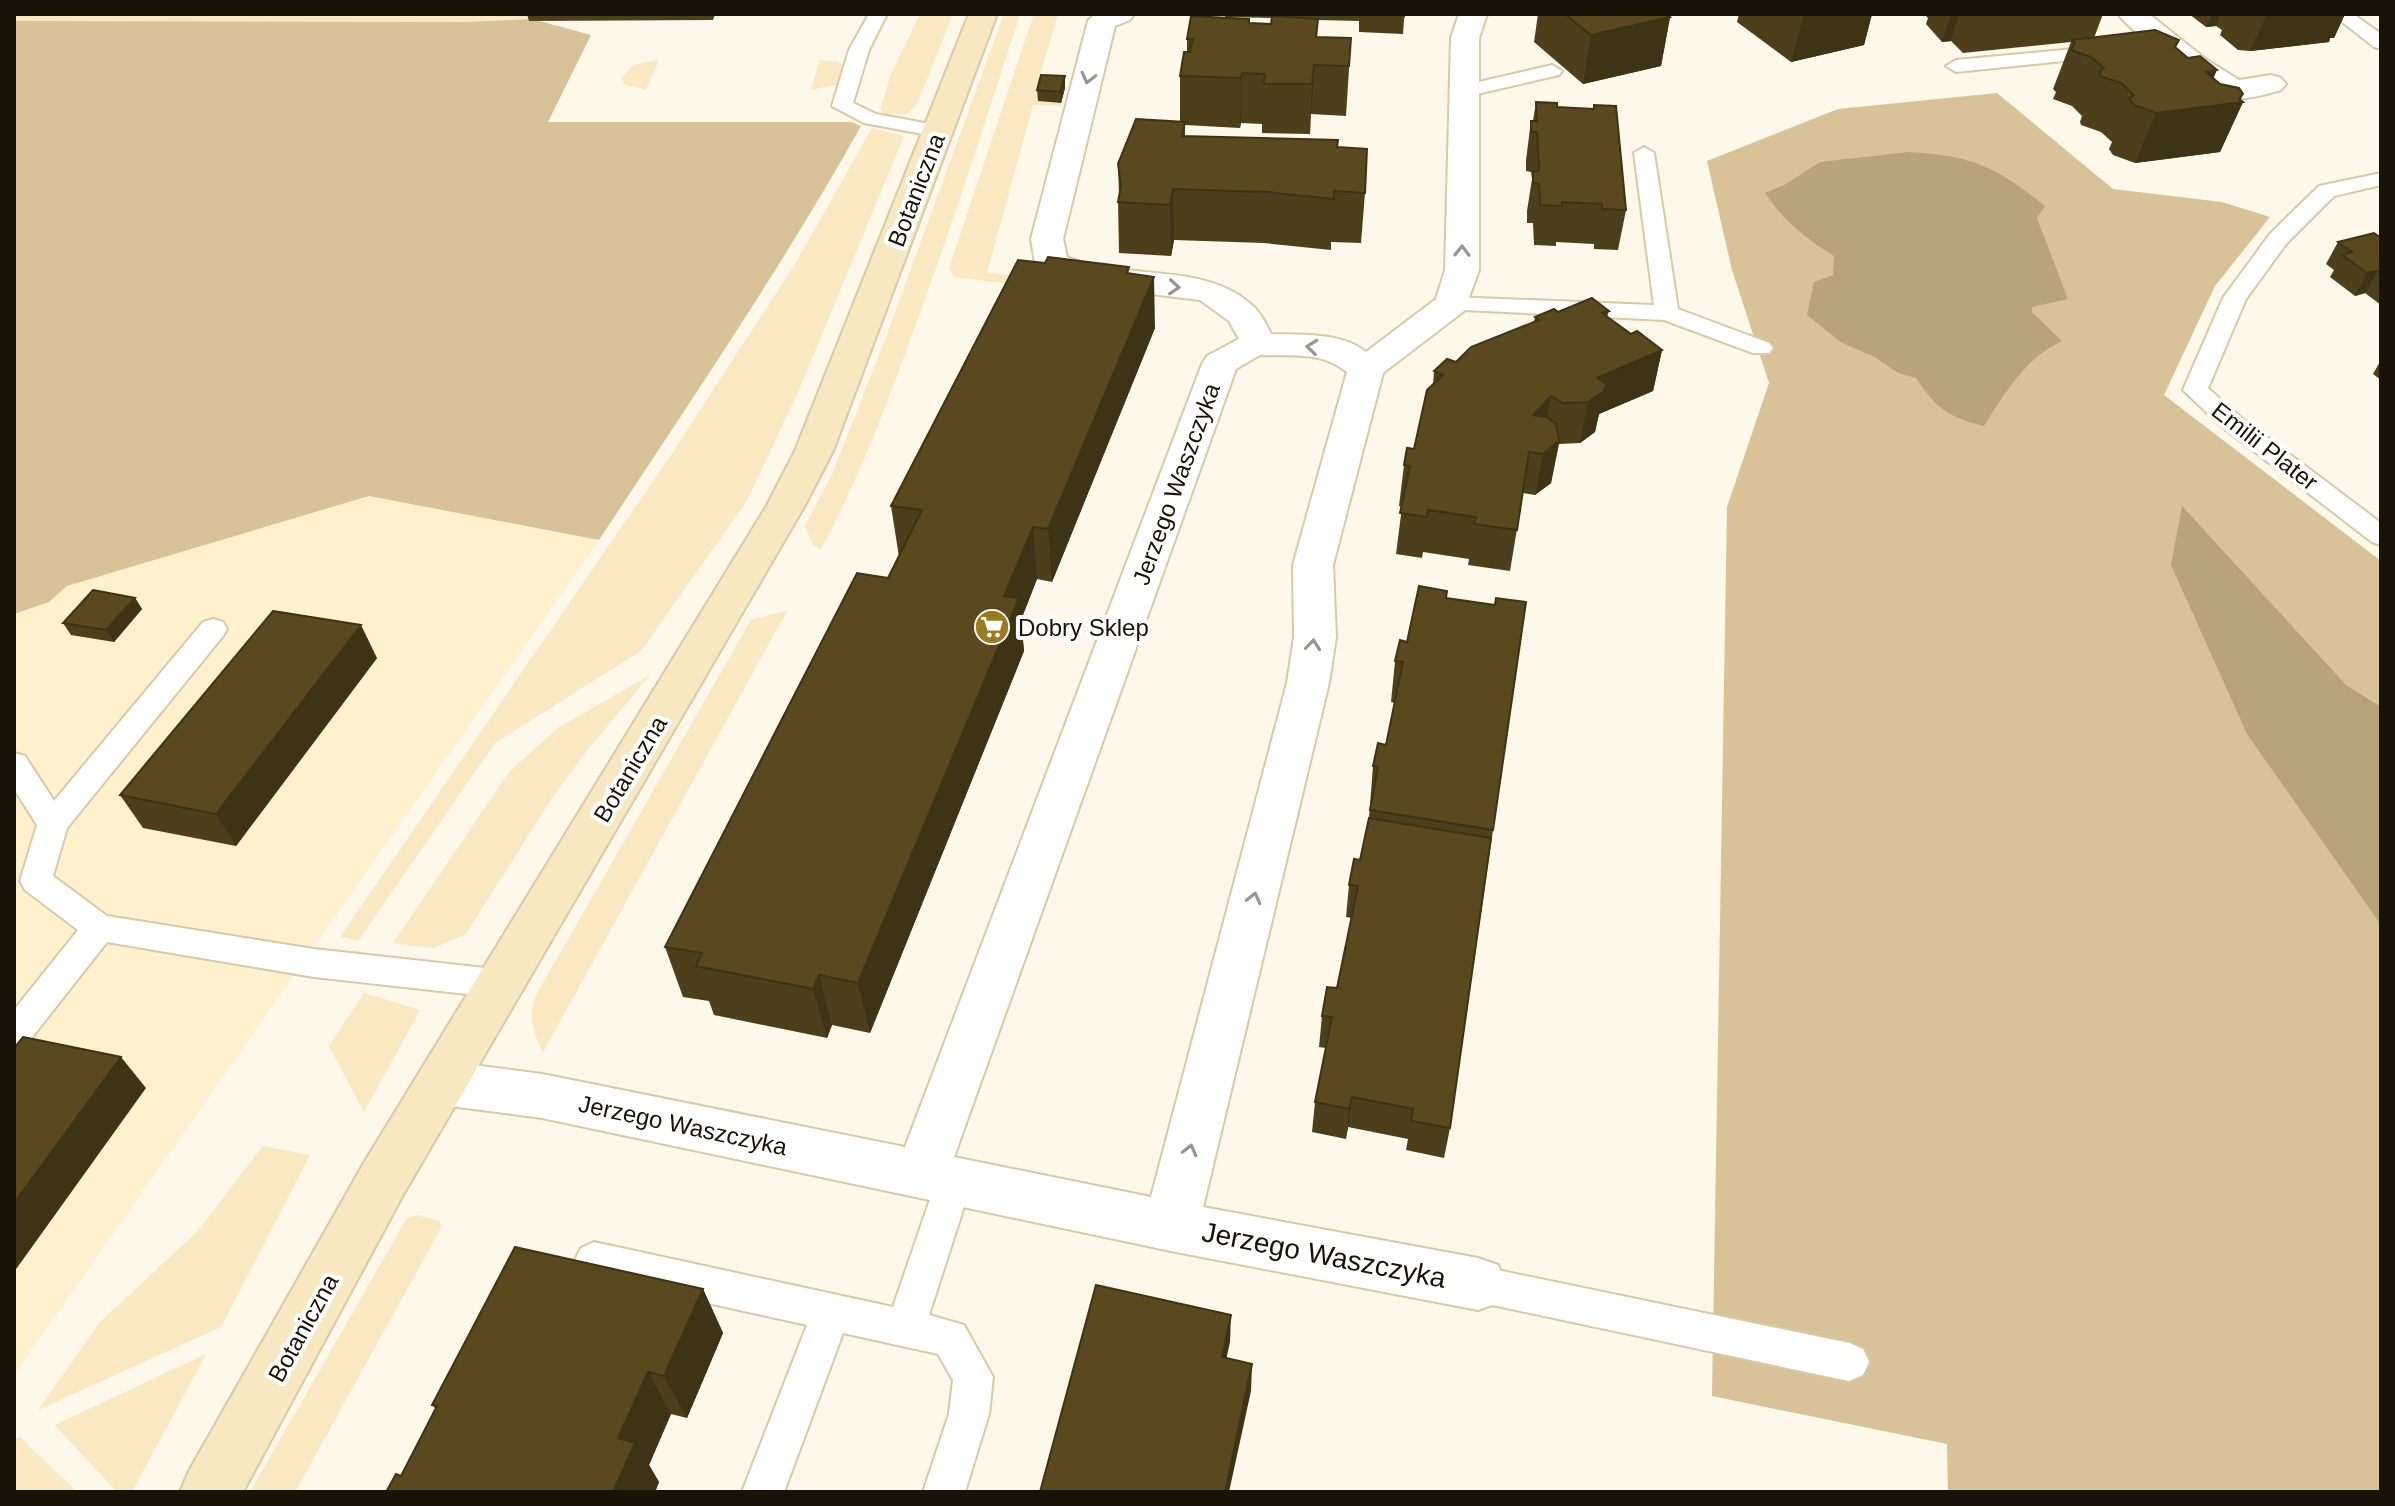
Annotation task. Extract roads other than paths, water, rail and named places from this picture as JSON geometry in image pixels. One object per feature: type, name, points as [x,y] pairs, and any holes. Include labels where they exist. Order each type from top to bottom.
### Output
[{"type":"main road","name":"Botaniczna","points":[[210,1492],[384,1178],[503,984],[814,451],[983,14]]},
{"type":"street","points":[[1120,14],[1102,21],[1047,239],[1052,263],[1083,276],[1209,291],[1243,315],[1260,344]]},
{"type":"street","points":[[1366,369],[1452,304],[1462,270],[1465,38],[1473,14]]},
{"type":"street","points":[[2132,14],[2160,47],[2234,90],[2271,84]]},
{"type":"street","name":"Jerzego Waszczyka","points":[[938,1178],[1220,364],[1244,348],[1260,344],[1317,346],[1346,353],[1366,369],[1313,565],[1315,637],[1308,683],[1171,1226]]},
{"type":"street","name":"Jerzego Waszczyka","points":[[442,1083],[542,1096],[1171,1226],[1478,1284]]},
{"type":"lane","points":[[878,14],[859,50],[842,106],[871,119],[939,131]]},
{"type":"lane","points":[[2341,14],[2381,43]]},
{"type":"lane","points":[[1956,66],[2120,51]]},
{"type":"lane","points":[[1464,91],[1552,71]]},
{"type":"lane","points":[[1644,153],[1667,313]]},
{"type":"lane","name":"Emilii Plater","points":[[2381,179],[2327,191],[2278,239],[2235,298],[2195,390],[2230,421],[2381,536]]},
{"type":"lane","points":[[1452,304],[1667,313],[1761,348]]},
{"type":"lane","points":[[213,629],[53,824],[36,881],[99,928],[314,963],[503,984]]},
{"type":"lane","points":[[14,764],[53,824]]},
{"type":"lane","points":[[14,1035],[99,928]]},
{"type":"lane","points":[[906,1327],[938,1178]]},
{"type":"lane","points":[[594,1260],[950,1338],[973,1377],[969,1414],[944,1492]]},
{"type":"lane","points":[[1478,1284],[1849,1362]]},
{"type":"lane","points":[[763,1492],[832,1310]]},
{"type":"place","name":"Dobry Sklep","points":[[992,627]]}]
